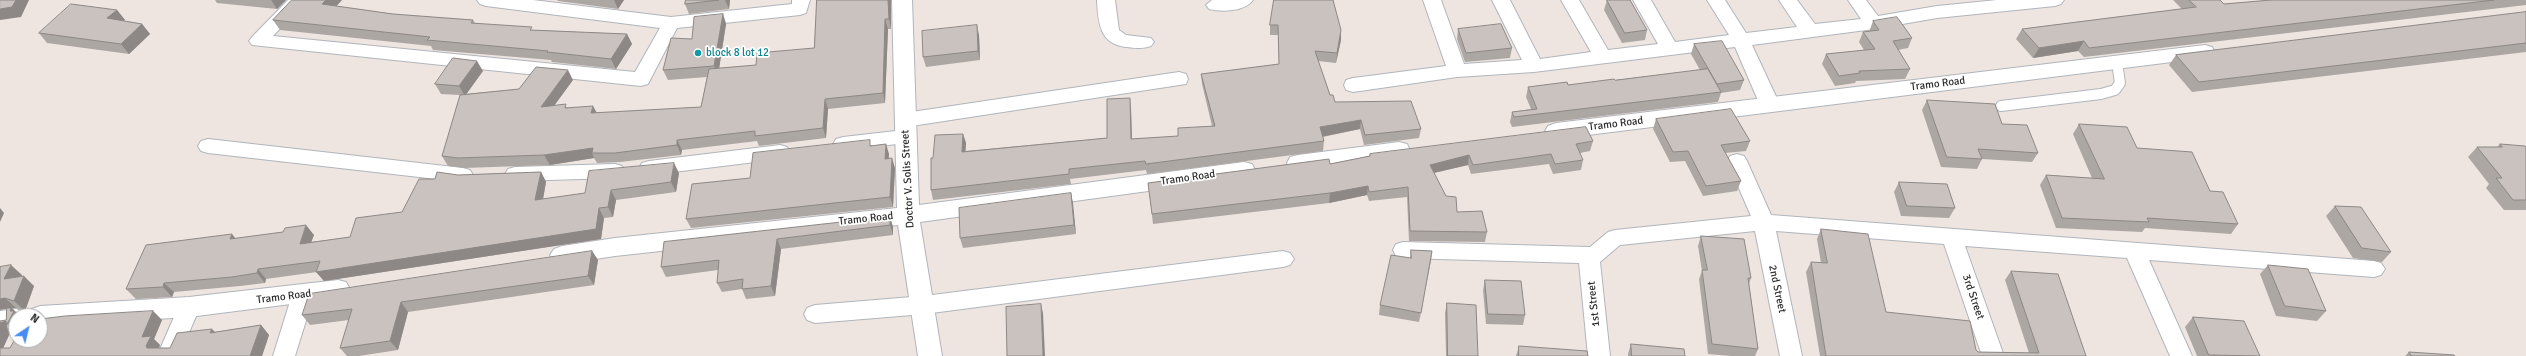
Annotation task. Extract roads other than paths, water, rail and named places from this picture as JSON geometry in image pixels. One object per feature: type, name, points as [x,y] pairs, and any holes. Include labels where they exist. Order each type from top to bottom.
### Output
[{"type":"street","points":[[298,0],[258,41],[641,79],[671,23]]},
{"type":"street","points":[[486,0],[671,23],[800,9],[801,0]]},
{"type":"street","name":"Doctor V. Solis Street","points":[[902,0],[908,215],[924,305],[930,356]]},
{"type":"street","points":[[1106,0],[1107,25],[1114,38],[1124,42],[1145,42]]},
{"type":"street","points":[[1212,8],[1233,4],[1244,0]]},
{"type":"street","points":[[1432,0],[1457,71]]},
{"type":"street","points":[[1501,0],[1534,66]]},
{"type":"street","points":[[1570,0],[1603,57]]},
{"type":"street","points":[[1642,0],[1670,49]]},
{"type":"street","points":[[1716,0],[1741,40],[1770,105]]},
{"type":"street","points":[[1788,0],[1810,31]]},
{"type":"street","points":[[1856,0],[1874,23]]},
{"type":"street","points":[[1353,85],[1457,71],[1534,66],[1874,23],[1932,6],[2054,0]]},
{"type":"street","name":"Tramo Road","points":[[1534,134],[2227,49]]},
{"type":"street","points":[[825,146],[905,128],[1179,78]]},
{"type":"street","points":[[208,146],[464,176],[620,171],[802,149]]},
{"type":"street","name":"Tramo Road","points":[[545,258],[615,247],[908,215],[1417,148]]},
{"type":"street","name":"2nd Street","points":[[1737,161],[1764,222],[1791,356]]},
{"type":"street","points":[[1403,250],[1594,255],[1615,238],[1764,222],[2374,269]]},
{"type":"street","name":"3rd Street","points":[[1952,237],[1993,356]]},
{"type":"street","points":[[2134,250],[2181,356]]},
{"type":"street","name":"1st Street","points":[[1594,255],[1589,258],[1599,356]]},
{"type":"street","points":[[815,314],[924,305],[1283,259]]},
{"type":"street","name":"Tramo Road","points":[[48,316],[189,307],[303,295],[358,286]]},
{"type":"street","points":[[284,356],[303,295]]},
{"type":"street","points":[[168,356],[189,307]]},
{"type":"lane","points":[[2001,106],[2101,94],[2115,90],[2120,83],[2117,62]]},
{"type":"place","name":"block 8 lot 12","points":[[698,53]]}]
